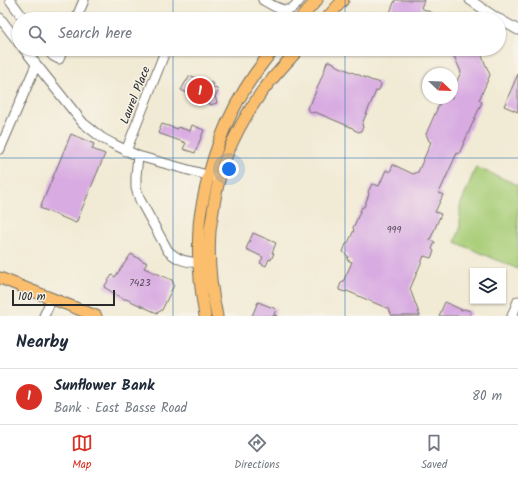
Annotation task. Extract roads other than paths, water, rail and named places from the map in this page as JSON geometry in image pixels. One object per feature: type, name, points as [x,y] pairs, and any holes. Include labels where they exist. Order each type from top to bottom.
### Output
[{"type":"main road","points":[[306,12],[317,0]]},
{"type":"main road","points":[[332,12],[343,0]]},
{"type":"main road","points":[[217,316],[211,278],[210,231],[217,146],[248,83],[268,56]]},
{"type":"main road","points":[[205,316],[198,262],[199,227],[214,176],[225,158],[233,139],[246,116],[262,92],[293,56]]},
{"type":"main road","points":[[0,278],[96,316]]},
{"type":"street","points":[[10,0],[19,12]]},
{"type":"street","points":[[79,12],[84,0]]},
{"type":"street","points":[[264,0],[278,8],[286,10],[290,10],[300,0]]},
{"type":"street","points":[[470,0],[488,12]]},
{"type":"street","points":[[0,18],[12,34]]},
{"type":"street","points":[[506,23],[518,30]]},
{"type":"street","points":[[29,56],[83,123],[102,138],[138,156],[214,176]]},
{"type":"street","name":"Laurel Place","points":[[126,150],[163,56]]},
{"type":"street","points":[[0,149],[36,65]]},
{"type":"street","points":[[138,156],[136,188],[140,200],[168,251],[184,262],[198,262]]},
{"type":"street","points":[[44,316],[52,298]]},
{"type":"street","points":[[512,316],[518,301]]},
{"type":"place","name":"Sunflower Bank","points":[[200,91]]}]
